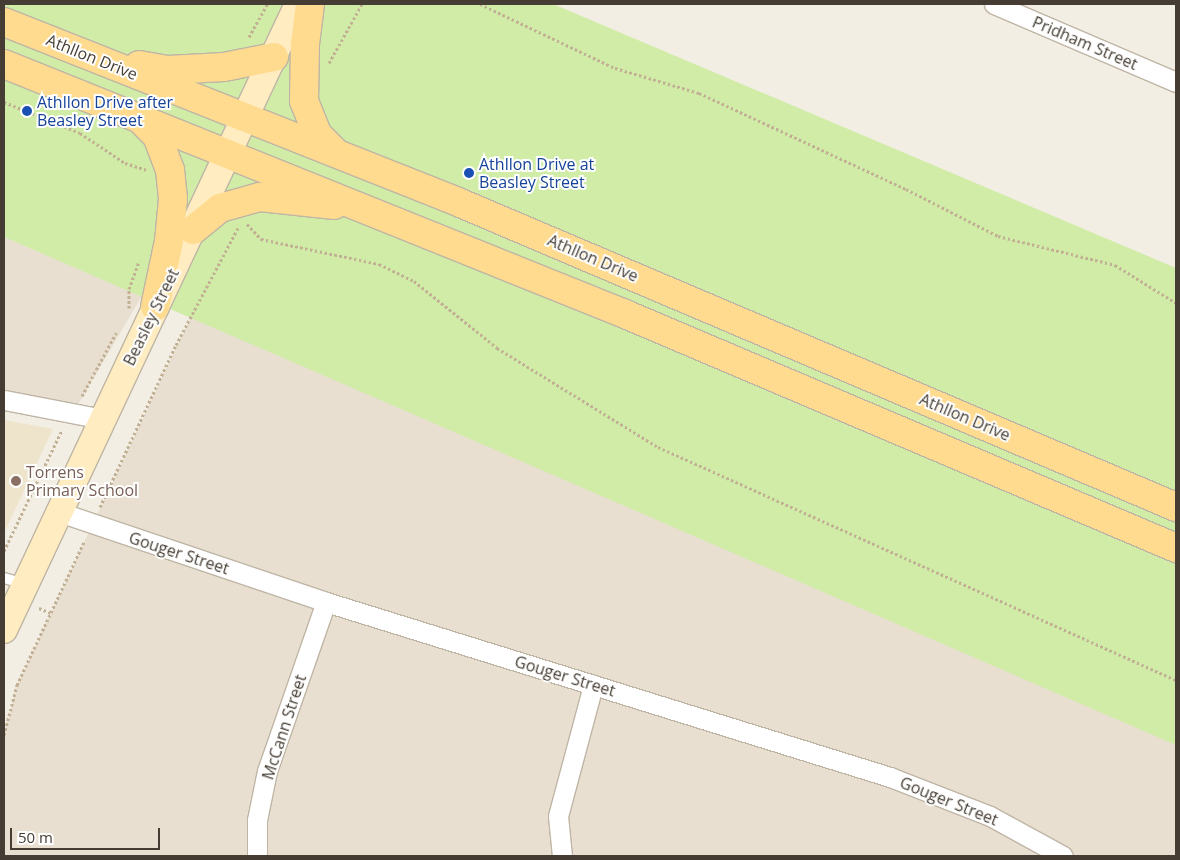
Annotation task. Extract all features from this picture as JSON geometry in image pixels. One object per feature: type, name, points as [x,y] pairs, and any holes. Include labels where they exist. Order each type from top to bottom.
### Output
[{"type":"main road","name":"Beasley Street","points":[[4,630],[15,581],[59,512],[298,4]]},
{"type":"main road","points":[[310,4],[305,44],[304,101],[317,134],[336,154]]},
{"type":"main road","name":"Athllon Drive","points":[[4,22],[336,154],[635,276],[1176,507]]},
{"type":"main road","points":[[91,56],[168,70],[224,67],[274,56]]},
{"type":"main road","points":[[4,64],[625,314],[1176,548]]},
{"type":"main road","points":[[139,119],[157,136],[170,170],[173,199],[169,241],[155,307]]},
{"type":"main road","points":[[193,230],[220,208],[260,197],[364,208]]},
{"type":"street","name":"Pridham Street","points":[[994,4],[1176,82]]},
{"type":"street","points":[[4,400],[103,419]]},
{"type":"street","name":"Gouger Street","points":[[59,512],[326,602],[890,777],[990,816],[1063,856]]},
{"type":"street","name":"McCann Street","points":[[258,856],[257,820],[268,771],[326,602]]},
{"type":"street","points":[[562,856],[558,816],[593,685]]},
{"type":"path","points":[[244,42],[253,33],[267,4]]},
{"type":"path","points":[[480,4],[615,68],[699,93],[906,189],[998,236],[1115,265],[1176,303]]},
{"type":"path","points":[[4,102],[80,133],[136,169],[156,170]]},
{"type":"path","points":[[4,735],[17,685],[176,345],[244,217],[250,229],[261,239],[379,264],[414,281],[498,348],[658,447],[1176,680]]},
{"type":"path","points":[[124,317],[129,308],[128,289],[142,253]]},
{"type":"path","points":[[4,551],[63,430],[120,326]]},
{"type":"path","points":[[56,426],[63,430]]},
{"type":"shaded area","points":[[4,237],[142,296],[73,413],[4,401]]},
{"type":"shaded area","points":[[192,314],[1176,744],[1176,856],[4,856],[4,735],[17,685]]},
{"type":"shaded area","name":"Torrens Primary School","points":[[4,420],[53,429],[4,533]]},
{"type":"green space","points":[[4,4],[553,4],[1176,268],[1176,745],[4,237]]},
{"type":"place","name":"Athllon Drive after Beasley Street","points":[[27,111]]},
{"type":"place","name":"Athllon Drive at Beasley Street","points":[[469,173]]},
{"type":"place","name":"Torrens Primary School","points":[[16,481]]}]
